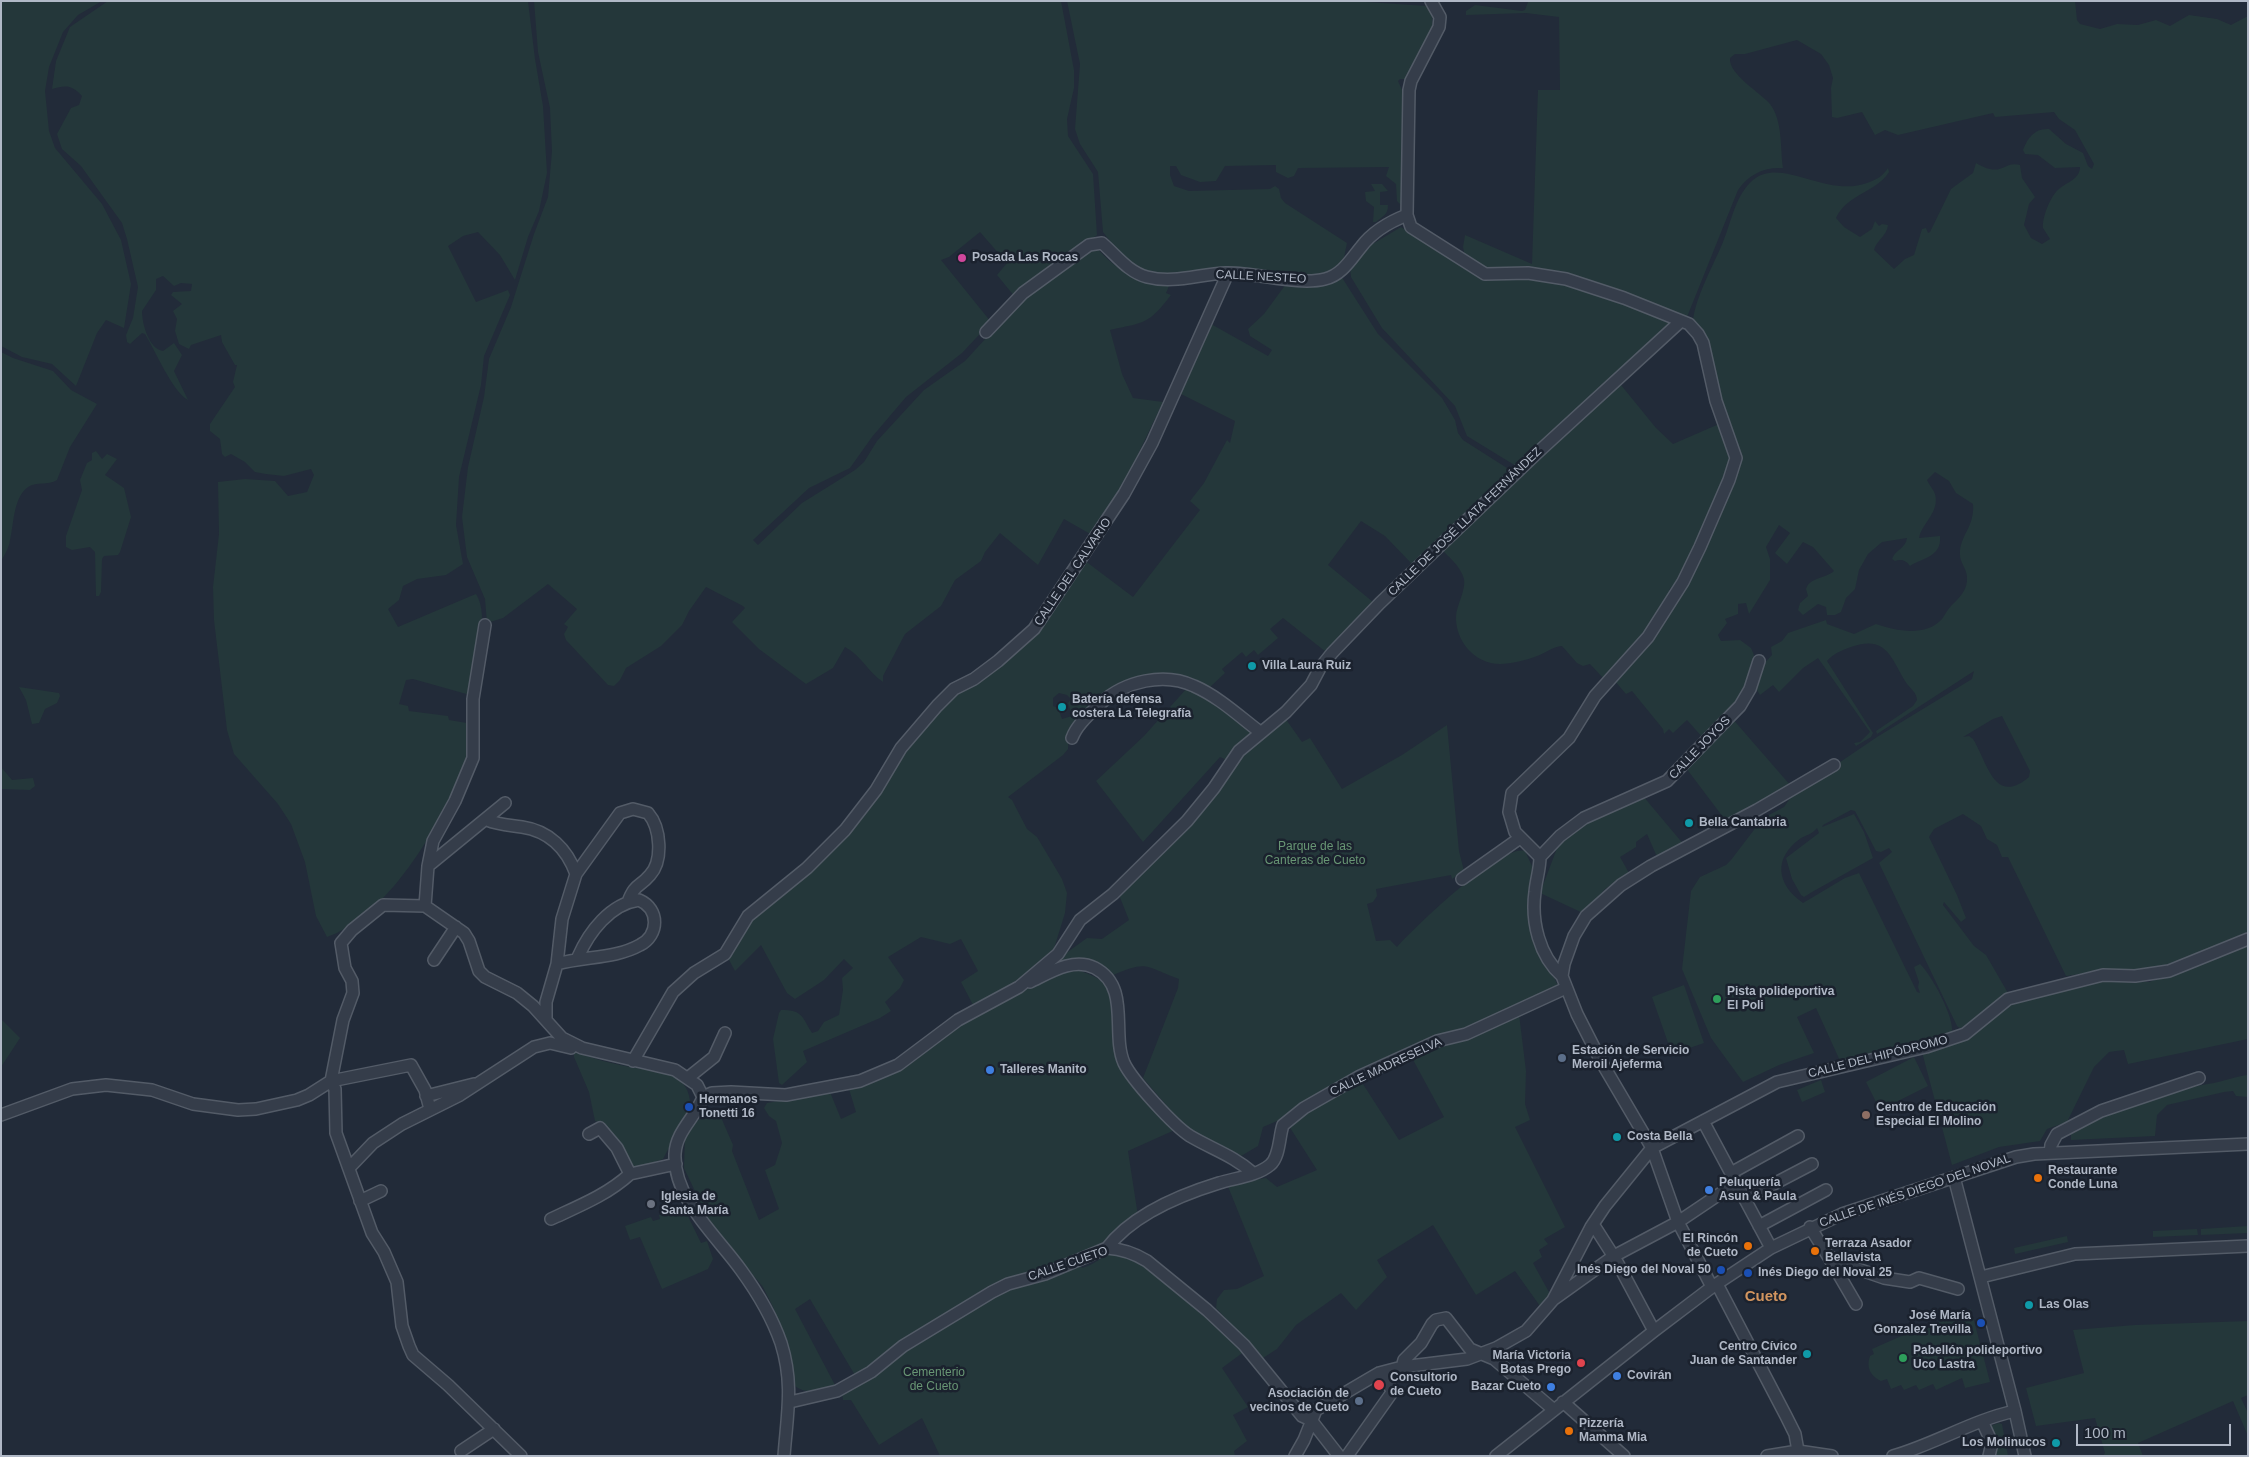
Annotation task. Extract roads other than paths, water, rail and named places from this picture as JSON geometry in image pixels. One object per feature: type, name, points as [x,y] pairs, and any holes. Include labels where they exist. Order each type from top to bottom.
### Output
[{"type":"street","points":[[1434,4],[1440,17],[1439,27],[1411,81],[1409,90],[1407,215],[1410,227],[1484,274],[1528,273],[1566,279],[1624,298],[1689,324],[1703,343],[1716,401],[1734,452],[1734,466],[1693,563],[1648,637],[1594,696],[1569,738],[1525,778],[1512,793],[1509,812],[1515,832],[1540,857],[1534,894],[1534,925],[1547,957],[1564,982],[1594,1049],[1652,1148],[1678,1222],[1795,1434],[1793,1452]]},
{"type":"street","name":"CALLE NESTEO","points":[[986,332],[1023,293],[1089,245],[1096,242],[1102,243],[1128,267],[1144,276],[1166,281],[1228,273],[1302,280],[1325,279],[1342,271],[1361,246],[1381,227],[1407,215]]},
{"type":"street","name":"CALLE DEL CALVARIO","points":[[633,1061],[673,992],[694,974],[725,954],[748,916],[807,868],[845,830],[876,790],[901,748],[938,706],[954,689],[974,679],[998,661],[1034,629],[1124,494],[1152,443],[1228,273]]},
{"type":"street","name":"CALLE DE JOSÉ LLATA FERNÁNDEZ","points":[[703,1096],[712,1093],[731,1092],[786,1095],[860,1081],[898,1065],[958,1020],[1019,987],[1058,954],[1080,920],[1114,894],[1187,821],[1214,788],[1233,758],[1296,701],[1311,685],[1320,668],[1380,603],[1536,454],[1681,321]]},
{"type":"street","points":[[473,758],[473,699],[485,625]]},
{"type":"street","name":"CALLE JOYOS","points":[[1540,857],[1560,836],[1584,818],[1668,781],[1740,706],[1750,689],[1758,661]]},
{"type":"street","points":[[1072,738],[1078,726],[1112,693],[1137,682],[1161,680],[1194,685],[1217,698],[1260,732]]},
{"type":"street","points":[[425,906],[428,866],[433,841],[455,801],[473,758],[482,747]]},
{"type":"street","points":[[1564,982],[1566,954],[1586,916],[1621,885],[1651,866],[1757,810],[1834,766]]},
{"type":"street","points":[[428,866],[487,820],[505,803]]},
{"type":"street","points":[[546,1020],[546,1002],[557,964],[562,919],[576,874],[620,813],[632,809],[648,814],[656,828],[658,859],[649,876],[635,886],[628,902]]},
{"type":"street","points":[[487,820],[500,825],[524,827],[544,834],[566,851],[576,874]]},
{"type":"street","points":[[1462,879],[1520,838]]},
{"type":"street","points":[[557,964],[578,958],[625,951],[641,945],[652,937],[655,918],[652,910],[639,900],[628,902],[592,929],[578,958]]},
{"type":"street","points":[[521,1456],[413,1355],[404,1335],[397,1282],[384,1252],[372,1233],[350,1167],[336,1133],[335,1090],[331,1081],[343,1020],[353,993],[352,980],[345,968],[341,942],[352,930],[384,905],[425,906],[456,927],[469,941],[479,971],[485,977],[517,994],[533,1006],[556,1033],[580,1048]]},
{"type":"street","points":[[434,960],[456,927]]},
{"type":"street","name":"CALLE DEL HIPÓDROMO","points":[[1652,1148],[1777,1082],[1918,1049],[1964,1034],[2008,999],[2103,975],[2135,976],[2169,971],[2248,939]]},
{"type":"street","points":[[1019,987],[1068,965],[1086,965],[1095,968],[1109,982],[1115,994],[1119,1017],[1121,1054],[1125,1065],[1138,1082],[1181,1130],[1240,1161],[1252,1173]]},
{"type":"street","name":"CALLE MADRESELVA","points":[[1107,1248],[1119,1234],[1167,1204],[1203,1188],[1271,1165],[1275,1159],[1283,1125],[1329,1093],[1423,1047],[1437,1041],[1466,1034],[1564,982]]},
{"type":"street","points":[[688,1077],[714,1057],[725,1033]]},
{"type":"street","points":[[350,1167],[373,1144],[430,1109],[482,1082],[534,1047],[550,1043],[568,1048],[580,1048],[633,1061],[660,1065],[688,1077],[697,1085],[703,1096],[699,1109],[682,1132],[675,1153],[678,1178],[697,1215],[742,1270],[772,1321],[786,1364],[790,1402],[784,1456]]},
{"type":"street","points":[[1,1116],[72,1089],[106,1085],[152,1090],[193,1104],[238,1110],[256,1109],[297,1100],[331,1081],[411,1065],[430,1109]]},
{"type":"street","points":[[2050,1153],[2051,1145],[2058,1134],[2101,1111],[2199,1078]]},
{"type":"street","points":[[426,1096],[482,1082]]},
{"type":"street","points":[[1703,1121],[1771,1248]]},
{"type":"street","points":[[589,1134],[600,1128],[617,1148],[630,1174]]},
{"type":"street","points":[[1295,1456],[1304,1440],[1316,1410],[1379,1373],[1402,1367],[1458,1361],[1484,1353],[1526,1331],[1553,1300],[1614,1256],[1678,1222],[1733,1178],[1798,1136]]},
{"type":"street","name":"CALLE DE INÉS DIEGO DEL NOVAL","points":[[1496,1456],[1714,1286],[1771,1248],[1810,1228],[1954,1176],[2016,1157],[2050,1153],[2248,1144]]},
{"type":"street","points":[[1553,1300],[1593,1224],[1652,1148]]},
{"type":"street","points":[[551,1219],[597,1198],[617,1186],[630,1174],[676,1164]]},
{"type":"street","points":[[1745,1199],[1812,1164]]},
{"type":"street","points":[[1954,1176],[1981,1276],[2025,1456]]},
{"type":"street","points":[[1759,1226],[1826,1190]]},
{"type":"street","points":[[360,1201],[381,1191]]},
{"type":"street","points":[[1593,1224],[1614,1256],[1654,1331]]},
{"type":"street","name":"CALLE DE INÉS DIEGO DEL NOVAL","points":[[1810,1228],[1856,1304]]},
{"type":"street","points":[[1981,1276],[2074,1254],[2248,1246]]},
{"type":"street","name":"CALLE CUETO","points":[[790,1402],[837,1392],[871,1372],[903,1346],[992,1292],[1008,1284],[1045,1274],[1107,1248],[1126,1251],[1147,1261],[1206,1310],[1258,1360],[1302,1416],[1311,1420],[1340,1456]]},
{"type":"street","points":[[1828,1256],[1884,1278],[1910,1282],[1919,1278],[1958,1289]]},
{"type":"street","points":[[1402,1367],[1404,1360],[1421,1343],[1432,1324],[1441,1318],[1449,1321],[1470,1349],[1484,1353],[1494,1359],[1554,1410]]},
{"type":"street","points":[[1347,1456],[1393,1391],[1379,1373]]},
{"type":"street","points":[[1563,1402],[1624,1456]]},
{"type":"street","points":[[1894,1456],[1911,1451],[1982,1421],[2015,1411]]},
{"type":"street","points":[[1982,1421],[1992,1443],[1989,1456]]},
{"type":"street","points":[[461,1452],[494,1429]]},
{"type":"street","points":[[1766,1456],[1793,1452],[1832,1456]]},
{"type":"place","name":"Posada Las Rocas","points":[[962,258]]},
{"type":"place","name":"Villa Laura Ruiz","points":[[1252,666]]},
{"type":"place","name":"Batería defensa costera La Telegrafía","points":[[1062,707]]},
{"type":"place","name":"Bella Cantabria","points":[[1689,823]]},
{"type":"place","name":"Pista polideportiva El Poli","points":[[1717,999]]},
{"type":"place","name":"Estación de Servicio Meroil Ajeferma","points":[[1562,1058]]},
{"type":"place","name":"Talleres Manito","points":[[990,1070]]},
{"type":"place","name":"Hermanos Tonetti 16","points":[[689,1107]]},
{"type":"place","name":"Centro de Educación Especial El Molino","points":[[1866,1115]]},
{"type":"place","name":"Costa Bella","points":[[1617,1137]]},
{"type":"place","name":"Restaurante Conde Luna","points":[[2038,1178]]},
{"type":"place","name":"Peluquería Asun & Paula","points":[[1709,1190]]},
{"type":"place","name":"Iglesia de Santa María","points":[[651,1204]]},
{"type":"place","name":"El Rincón de Cueto","points":[[1748,1246]]},
{"type":"place","name":"Terraza Asador Bellavista","points":[[1815,1251]]},
{"type":"place","name":"Inés Diego del Noval 50","points":[[1721,1270]]},
{"type":"place","name":"Inés Diego del Noval 25","points":[[1748,1273]]},
{"type":"place","name":"Las Olas","points":[[2029,1305]]},
{"type":"place","name":"José María Gonzalez Trevilla","points":[[1981,1323]]},
{"type":"place","name":"Centro Cívico Juan de Santander","points":[[1807,1354]]},
{"type":"place","name":"Pabellón polideportivo Uco Lastra","points":[[1903,1358]]},
{"type":"place","name":"María Victoria Botas Prego","points":[[1581,1363]]},
{"type":"place","name":"Covirán","points":[[1617,1376]]},
{"type":"place","name":"Consultorio de Cueto","points":[[1379,1385]]},
{"type":"place","name":"Bazar Cueto","points":[[1551,1387]]},
{"type":"place","name":"Asociación de vecinos de Cueto","points":[[1359,1401]]},
{"type":"place","name":"Pizzería Mamma Mia","points":[[1569,1431]]},
{"type":"place","name":"Los Molinucos","points":[[2056,1443]]},
{"type":"district","name":"Cueto","points":[[1766,1297]]},
{"type":"park label","name":"Parque de las Canteras de Cueto","points":[[1315,854]]},
{"type":"park label","name":"Cementerio de Cueto","points":[[934,1380]]}]
